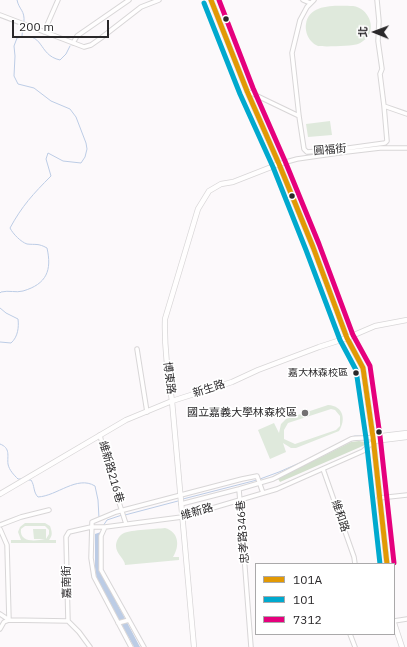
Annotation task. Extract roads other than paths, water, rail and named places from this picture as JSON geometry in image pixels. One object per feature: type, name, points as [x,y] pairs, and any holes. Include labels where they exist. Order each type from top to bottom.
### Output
[{"type":"street","points":[[44,32],[58,0]]},
{"type":"street","points":[[73,43],[77,36],[129,0]]},
{"type":"street","points":[[0,15],[84,47],[91,45],[141,7],[159,0]]},
{"type":"street","points":[[211,0],[246,91],[279,164],[313,247],[347,338],[363,368],[374,439],[387,563]]},
{"type":"street","points":[[303,0],[310,3]]},
{"type":"street","points":[[299,116],[292,53],[300,20],[310,3],[314,0]]},
{"type":"street","points":[[377,0],[379,21],[378,41],[382,69],[380,74],[384,106],[407,114]]},
{"type":"street","points":[[246,91],[299,116]]},
{"type":"street","name":"圓福街","points":[[299,116],[304,149],[307,152],[385,144],[387,141],[384,106]]},
{"type":"street","name":"圓福街","points":[[279,164],[297,159],[346,152],[380,148],[407,148]]},
{"type":"street","name":"博東路","points":[[194,647],[172,401],[165,342],[165,319],[198,209],[209,191],[221,184],[233,182],[279,164]]},
{"type":"street","name":"新生路","points":[[0,494],[120,423],[172,401],[232,382],[258,370],[347,338],[375,326],[407,320]]},
{"type":"street","points":[[137,349],[147,412]]},
{"type":"street","points":[[374,439],[407,433]]},
{"type":"street","name":"維新路216巷","points":[[100,435],[107,465],[126,524]]},
{"type":"street","points":[[181,504],[273,479],[358,437],[374,439],[407,438]]},
{"type":"street","name":"維新路","points":[[91,528],[182,517],[277,489],[364,451],[374,439]]},
{"type":"street","name":"維和路","points":[[323,469],[355,563]]},
{"type":"street","points":[[131,647],[94,577],[91,558],[92,522],[122,510],[257,476],[263,493]]},
{"type":"street","points":[[212,487],[213,496]]},
{"type":"street","name":"忠孝路346巷","points":[[239,489],[252,647]]},
{"type":"street","points":[[379,498],[407,495]]},
{"type":"street","points":[[0,525],[22,517],[49,510]]},
{"type":"street","points":[[104,527],[101,536],[101,570],[144,647]]},
{"type":"street","name":"嘉南街","points":[[68,621],[66,537],[68,532],[91,528]]},
{"type":"street","points":[[0,529],[7,545],[9,620]]},
{"type":"street","points":[[0,614],[9,620]]},
{"type":"street","points":[[395,622],[407,619]]},
{"type":"street","points":[[0,629],[4,622],[9,620],[68,621],[79,632],[90,647]]},
{"type":"street","points":[[118,623],[129,620]]},
{"type":"street","points":[[395,625],[402,647]]},
{"type":"street","points":[[350,635],[355,647]]},
{"type":"water","points":[[101,532],[100,571],[140,647],[134,647],[97,580],[95,568],[95,534]]},
{"type":"waterway","points":[[17,0],[24,15],[24,22]]},
{"type":"waterway","points":[[22,36],[23,25]]},
{"type":"waterway","points":[[0,293],[4,291],[20,292],[31,288],[38,284],[46,275],[49,263],[47,248],[25,243],[17,238],[10,228],[28,200],[51,176],[46,159],[48,153],[63,161],[81,163],[85,157],[87,149],[76,117],[70,109],[51,101],[34,88],[18,84],[14,76],[14,46],[17,38],[26,36],[32,37],[37,40],[48,53],[60,60],[66,54],[70,46]]},
{"type":"waterway","points":[[0,308],[18,319],[18,332],[13,341],[11,343],[0,342]]},
{"type":"waterway","points":[[351,437],[366,436]]},
{"type":"waterway","points":[[0,444],[7,450],[8,464],[13,474],[18,479],[22,479]]},
{"type":"waterway","points":[[332,447],[338,444]]},
{"type":"waterway","points":[[260,479],[311,458]]},
{"type":"waterway","points":[[29,480],[31,480],[35,493],[38,497],[45,496],[74,484],[88,483],[95,486],[98,500],[99,518]]},
{"type":"waterway","points":[[183,499],[257,480]]},
{"type":"waterway","points":[[125,515],[178,501]]},
{"type":"waterway","points":[[103,526],[107,520],[122,515]]},
{"type":"place","name":"嘉大林森校區","points":[[356,373]]},
{"type":"place","name":"國立嘉義大學林森校區","points":[[305,413]]}]
